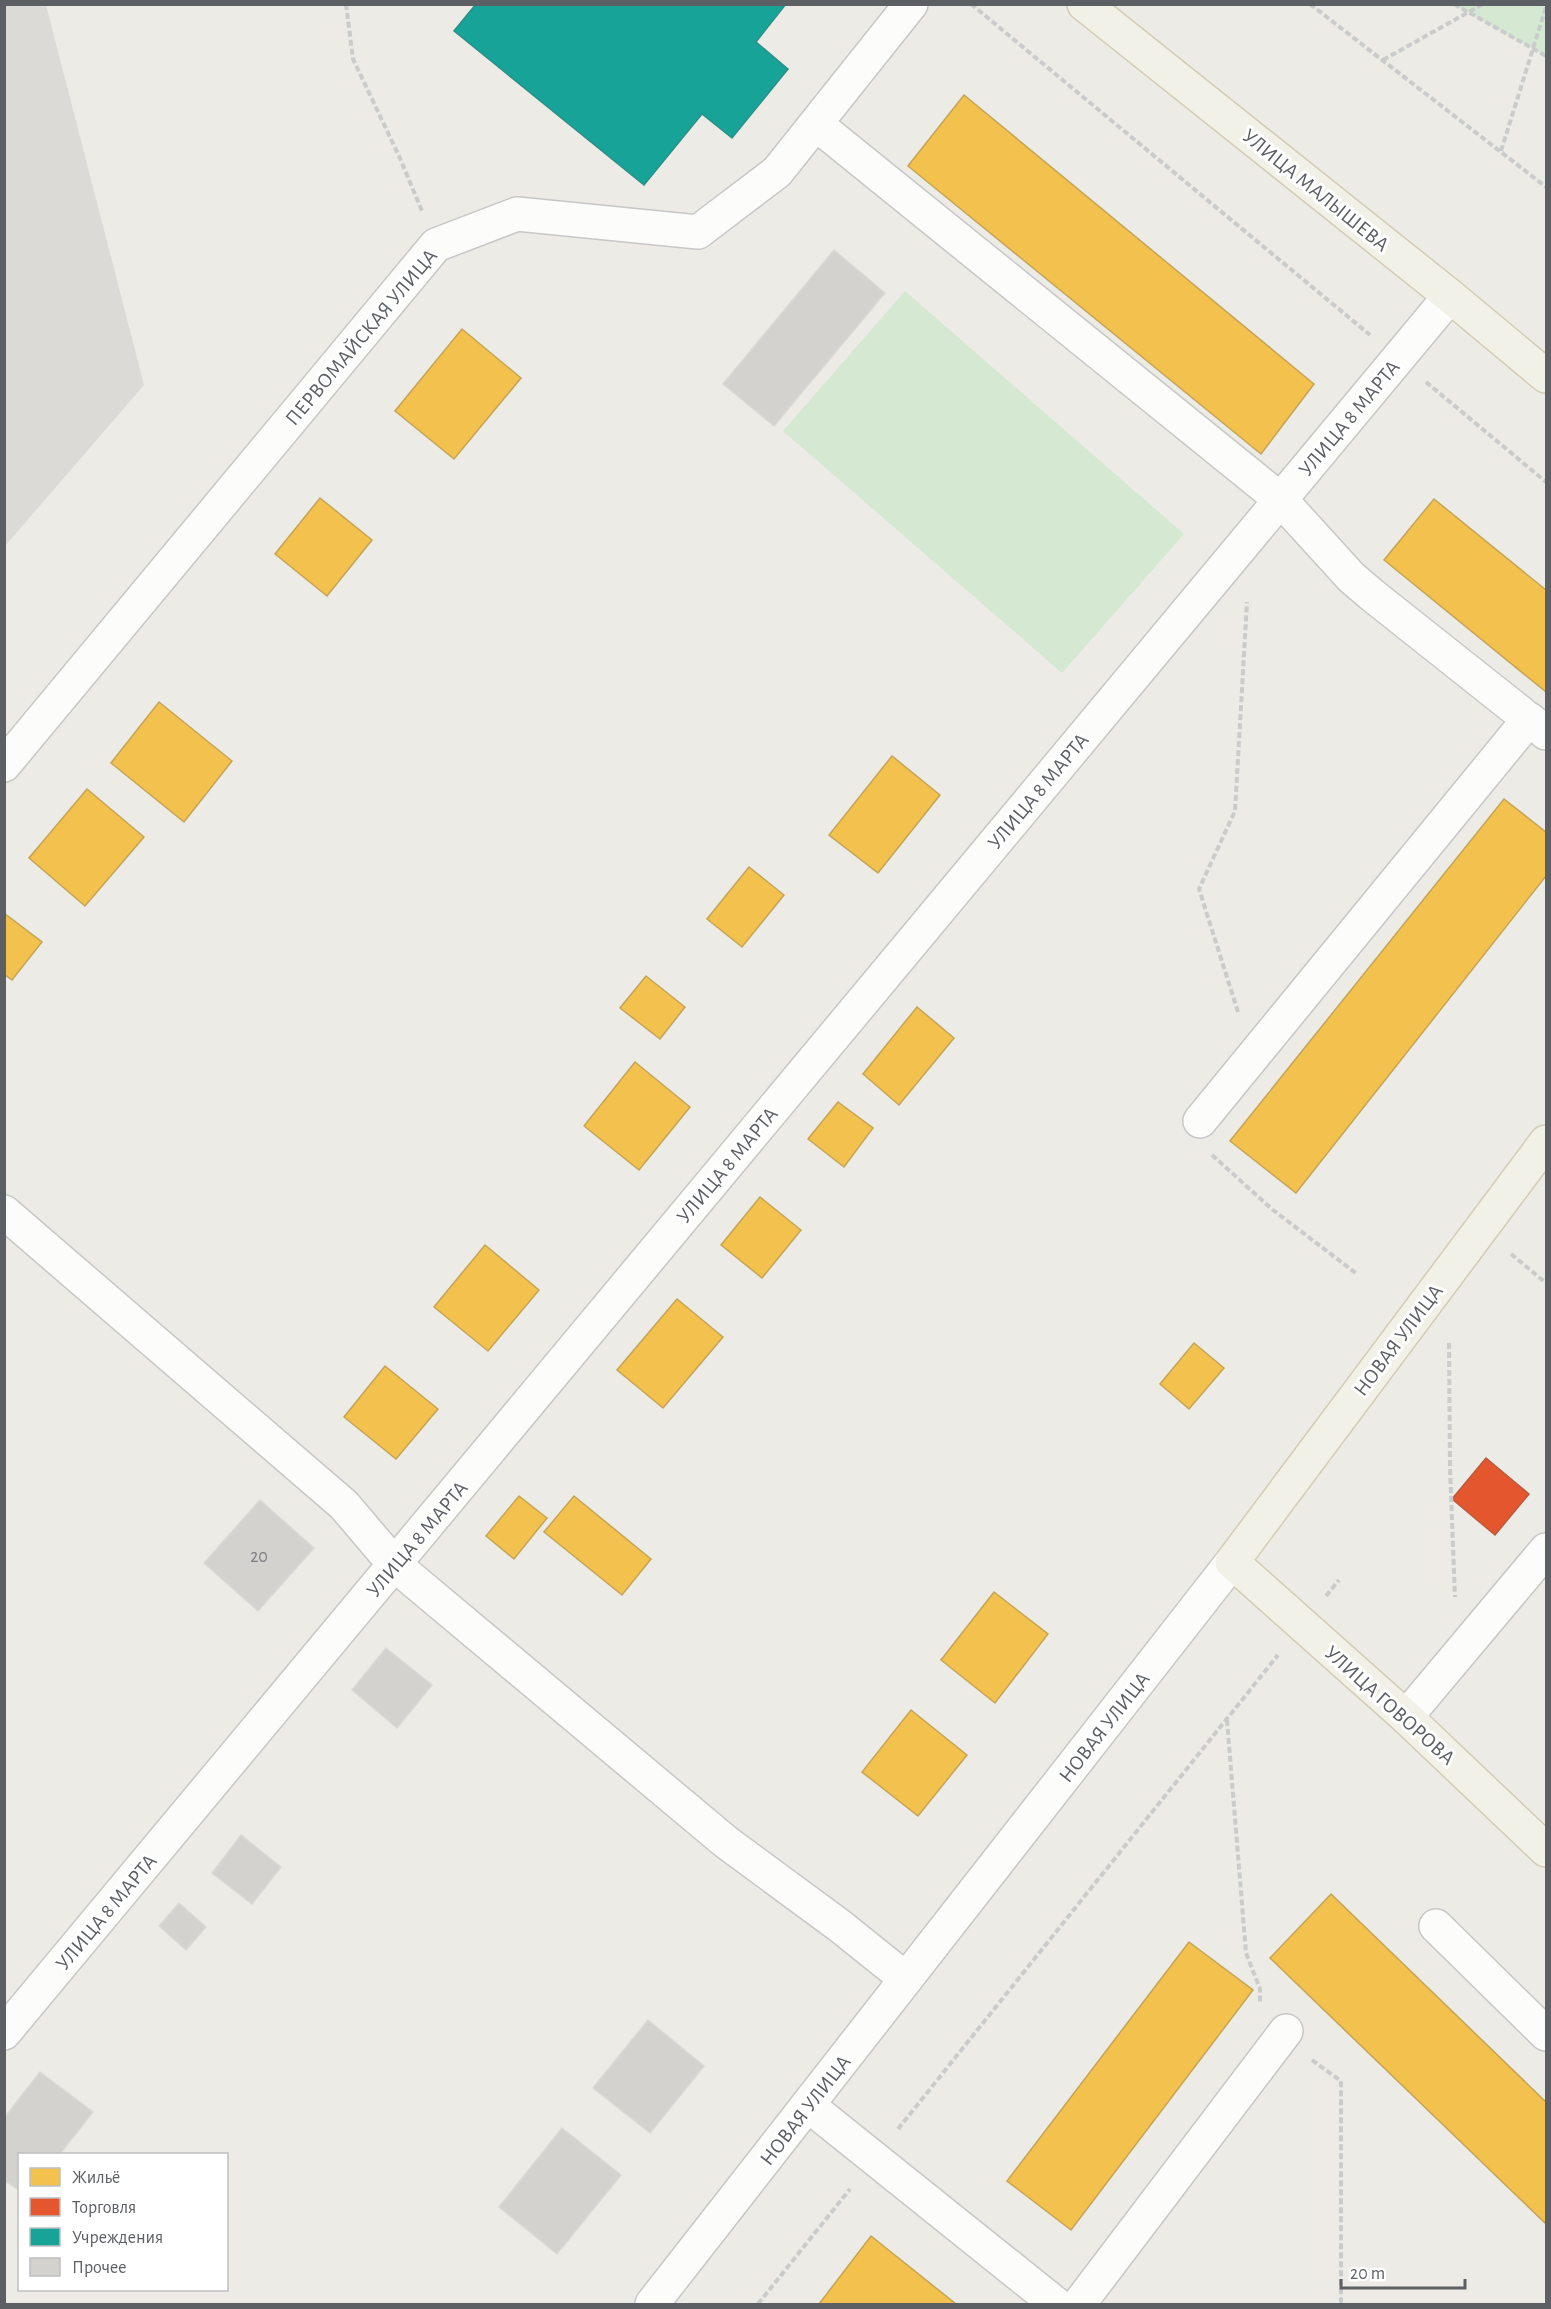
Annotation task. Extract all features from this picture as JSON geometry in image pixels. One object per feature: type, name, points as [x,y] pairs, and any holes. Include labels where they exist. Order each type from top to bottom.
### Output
[{"type":"main road","name":"УЛИЦА МАЛЫШЕВА","points":[[1084,4],[1450,296],[1546,376]]},
{"type":"main road","name":"НОВАЯ УЛИЦА","points":[[1232,1562],[1546,1142]]},
{"type":"main road","name":"УЛИЦА ГОВОРОВА","points":[[1232,1562],[1406,1717],[1546,1850]]},
{"type":"street","name":"ПЕРВОМАЙСКАЯ УЛИЦА","points":[[4,765],[436,245],[517,214],[698,232],[777,172],[911,4]]},
{"type":"street","points":[[816,124],[1281,500],[1351,577],[1534,724]]},
{"type":"street","name":"УЛИЦА 8 МАРТА","points":[[4,2033],[1450,296]]},
{"type":"street","points":[[1200,1121],[1529,719],[1534,724]]},
{"type":"street","points":[[4,1212],[344,1505],[395,1565],[726,1842],[840,1926],[906,1979]]},
{"type":"street","points":[[1406,1717],[1546,1550]]},
{"type":"street","name":"НОВАЯ УЛИЦА","points":[[652,2304],[1232,1562]]},
{"type":"street","points":[[1436,1926],[1546,2034]]},
{"type":"street","points":[[1079,2304],[1286,2031]]},
{"type":"street","points":[[809,2106],[1056,2304]]},
{"type":"path","points":[[346,4],[352,59],[399,156],[436,245]]},
{"type":"path","points":[[971,4],[1546,482]]},
{"type":"path","points":[[1310,4],[1546,187]]},
{"type":"path","points":[[1454,4],[1546,56]]},
{"type":"path","points":[[1383,60],[1483,4]]},
{"type":"path","points":[[1501,152],[1546,7]]},
{"type":"path","points":[[1241,1021],[1199,889],[1235,812],[1247,596]]},
{"type":"path","points":[[1200,1121],[1206,1150],[1273,1210],[1357,1274]]},
{"type":"path","points":[[1511,1254],[1546,1283]]},
{"type":"path","points":[[1449,1343],[1450,1468],[1455,1599]]},
{"type":"path","points":[[758,2304],[1339,1580]]},
{"type":"shaded area","points":[[5,4],[46,5],[144,385],[5,546]]},
{"type":"green space","points":[[1454,5],[1546,5],[1546,56],[1533,49]]},
{"type":"green space","points":[[905,291],[1184,534],[1062,673],[783,431]]},
{"type":"building: Жильё","points":[[964,95],[1314,384],[1261,454],[908,166]]},
{"type":"building: Жильё","points":[[462,329],[521,378],[454,459],[395,411]]},
{"type":"building: Жильё","points":[[320,498],[372,540],[327,596],[275,554]]},
{"type":"building: Жильё","points":[[1434,499],[1546,590],[1546,692],[1384,560]]},
{"type":"building: Жильё","points":[[159,702],[232,761],[184,822],[111,763]]},
{"type":"building: Жильё","points":[[892,756],[940,795],[878,873],[829,835]]},
{"type":"building: Жильё","points":[[87,789],[144,837],[85,906],[29,858]]},
{"type":"building: Жильё","points":[[1504,799],[1546,832],[1546,876],[1296,1193],[1230,1141]]},
{"type":"building: Жильё","points":[[749,867],[784,895],[742,947],[707,919]]},
{"type":"building: Жильё","points":[[4,913],[42,942],[12,980],[4,974]]},
{"type":"building: Жильё","points":[[646,976],[685,1007],[660,1039],[620,1008]]},
{"type":"building: Жильё","points":[[917,1007],[954,1038],[899,1105],[863,1074]]},
{"type":"building: Жильё","points":[[635,1062],[690,1107],[639,1170],[584,1126]]},
{"type":"building: Жильё","points":[[838,1102],[873,1128],[844,1167],[808,1139]]},
{"type":"building: Жильё","points":[[760,1197],[801,1230],[762,1278],[721,1245]]},
{"type":"building: Жильё","points":[[485,1245],[539,1290],[488,1351],[434,1307]]},
{"type":"building: Жильё","points":[[677,1299],[723,1337],[663,1408],[617,1370]]},
{"type":"building: Жильё","points":[[1194,1343],[1224,1368],[1189,1409],[1160,1384]]},
{"type":"building: Жильё","points":[[385,1366],[438,1409],[396,1459],[344,1417]]},
{"type":"building: Жильё","points":[[519,1496],[547,1518],[514,1559],[486,1536]]},
{"type":"building: Жильё","points":[[574,1496],[651,1559],[622,1595],[544,1532]]},
{"type":"building: Жильё","points":[[994,1592],[1048,1634],[995,1703],[941,1660]]},
{"type":"building: Жильё","points":[[911,1710],[967,1755],[918,1816],[862,1772]]},
{"type":"building: Жильё","points":[[1331,1894],[1546,2102],[1546,2224],[1270,1958]]},
{"type":"building: Жильё","points":[[1189,1942],[1253,1990],[1071,2230],[1007,2181]]},
{"type":"building: Жильё","points":[[871,2236],[956,2304],[819,2304]]},
{"type":"building: Торговля","points":[[1486,1458],[1529,1494],[1495,1535],[1452,1499]]},
{"type":"building: Учреждения","points":[[476,4],[786,4],[756,42],[788,69],[732,138],[702,114],[644,185],[454,31]]},
{"type":"building: Прочее","points":[[834,250],[885,293],[774,426],[723,384]]},
{"type":"building: Прочее","points":[[260,1500],[314,1548],[258,1611],[204,1563]]},
{"type":"building: Прочее","points":[[386,1648],[432,1685],[397,1728],[352,1690]]},
{"type":"building: Прочее","points":[[241,1835],[281,1867],[252,1904],[212,1873]]},
{"type":"building: Прочее","points":[[179,1903],[206,1927],[186,1950],[159,1926]]},
{"type":"building: Прочее","points":[[648,2020],[704,2066],[650,2133],[593,2088]]},
{"type":"building: Прочее","points":[[40,2072],[93,2112],[61,2153],[18,2153],[18,2190],[4,2180],[4,2118]]},
{"type":"building: Прочее","points":[[562,2128],[621,2175],[557,2254],[499,2207]]}]
